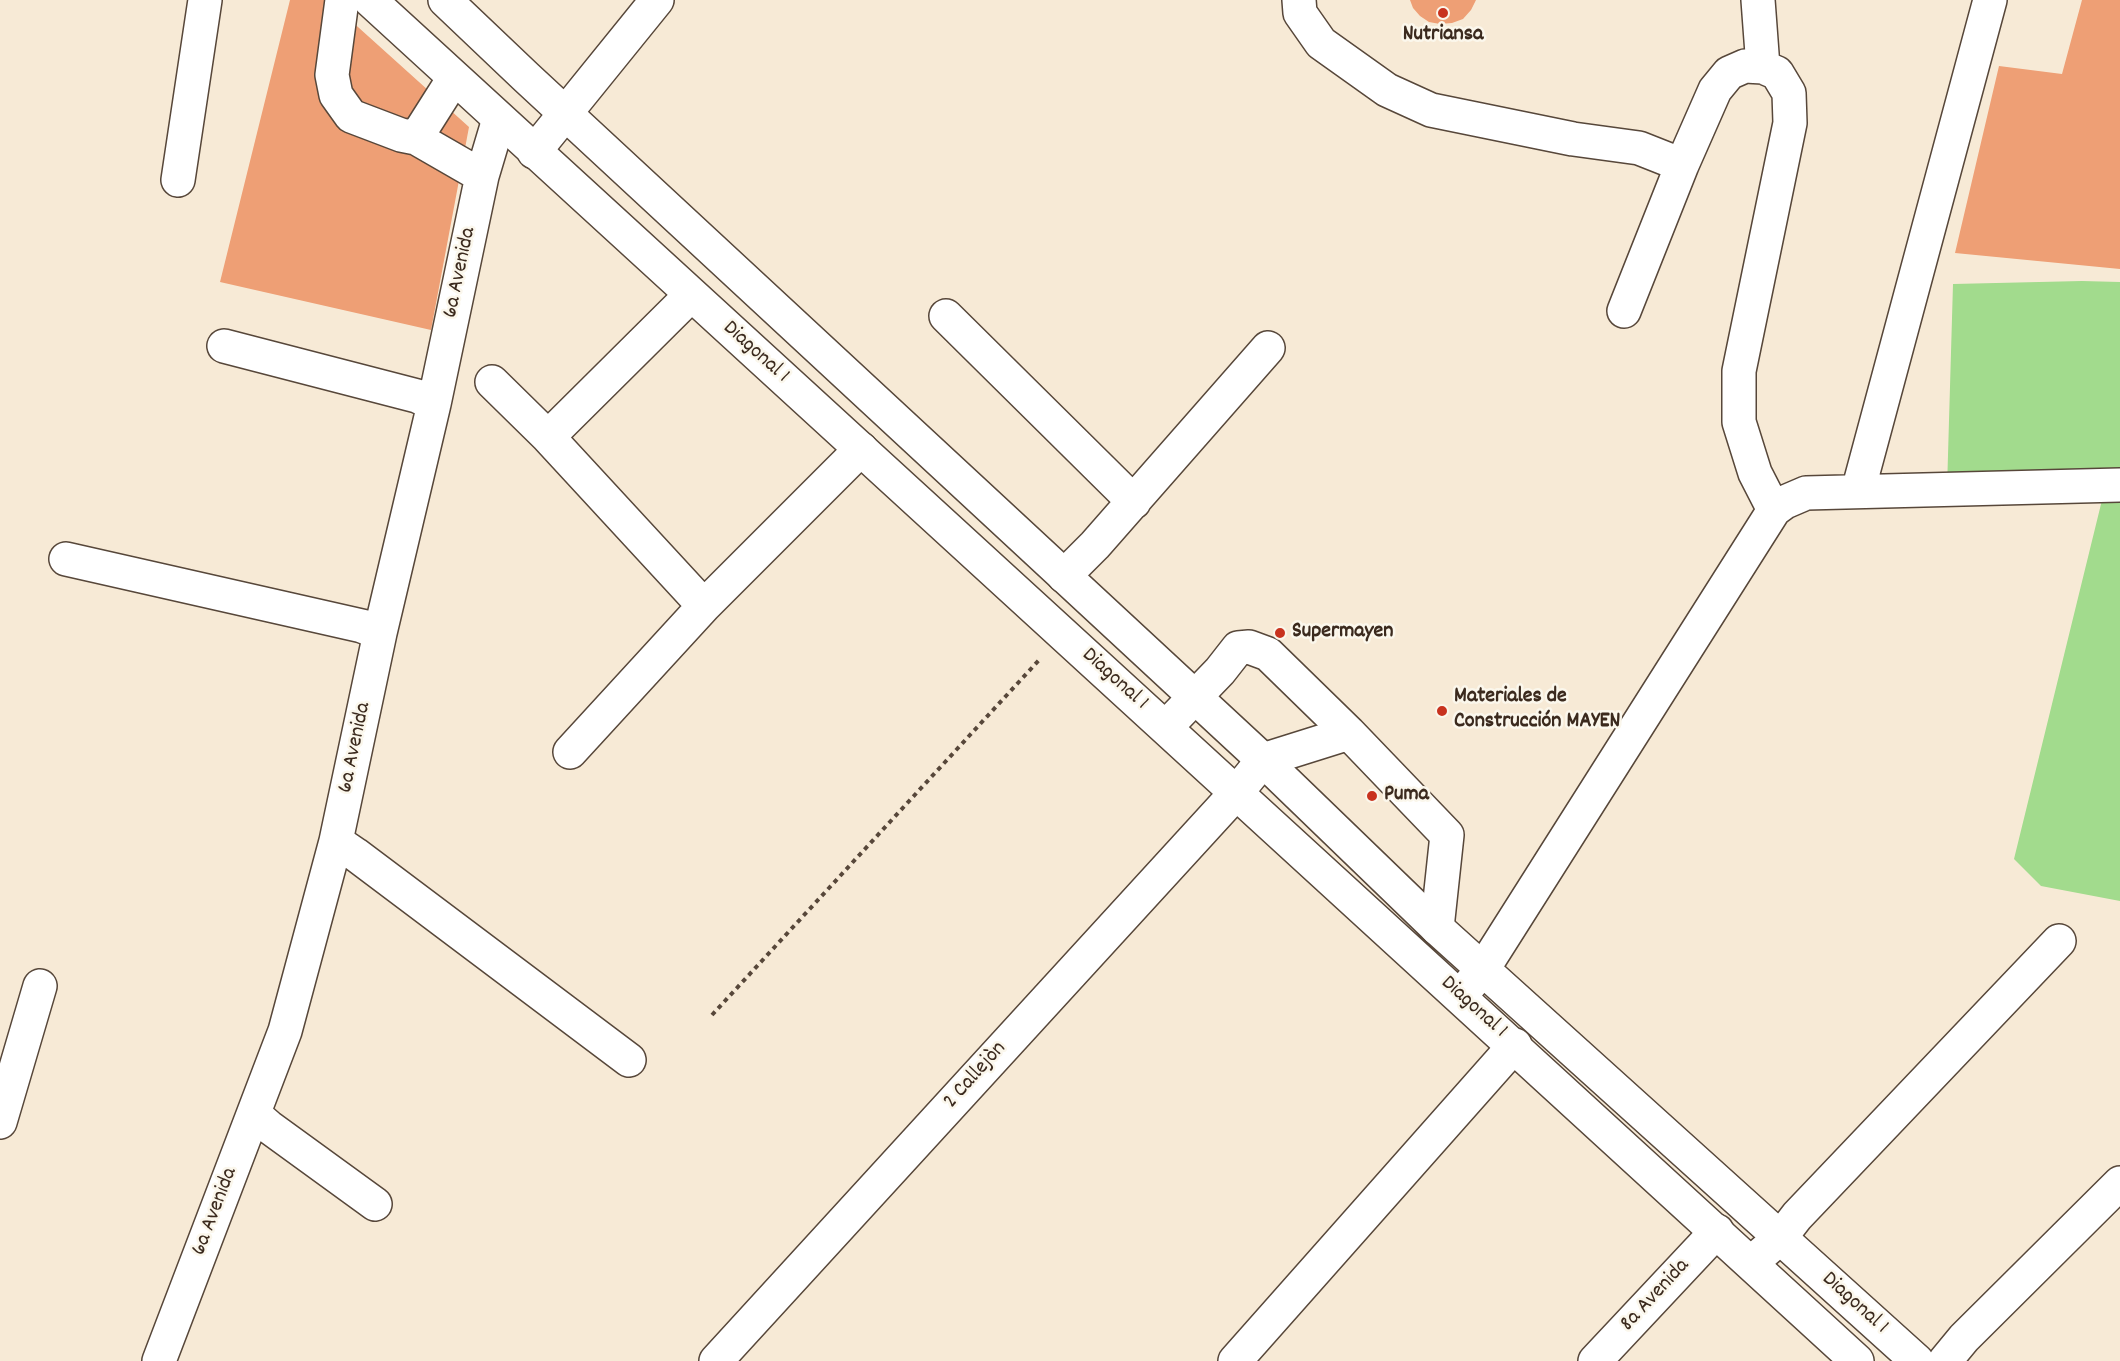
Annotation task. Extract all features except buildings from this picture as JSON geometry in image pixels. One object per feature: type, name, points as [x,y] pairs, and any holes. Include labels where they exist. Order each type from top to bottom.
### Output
[{"type":"street","points":[[178,180],[205,0]]},
{"type":"street","points":[[342,0],[332,75],[336,95],[351,116],[401,135],[416,138],[482,176]]},
{"type":"street","name":"Diagonal 1","points":[[370,0],[1166,728],[1226,803],[1460,996],[1851,1355]]},
{"type":"street","name":"Diagonal 1","points":[[445,0],[1263,760],[1437,928],[1917,1361]]},
{"type":"street","points":[[534,152],[657,0]]},
{"type":"street","points":[[1299,0],[1300,13],[1321,43],[1387,90],[1431,110],[1573,139],[1639,148],[1682,165]]},
{"type":"street","points":[[1758,0],[1763,67]]},
{"type":"street","points":[[1858,491],[1990,0]]},
{"type":"street","points":[[1624,311],[1682,165],[1715,90],[1729,73],[1745,66],[1763,67],[1777,73],[1789,93],[1790,123],[1739,371],[1739,422],[1755,473],[1774,510]]},
{"type":"street","points":[[416,138],[454,78]]},
{"type":"street","name":"6a Avenida","points":[[159,1361],[285,1031],[336,841],[380,633],[434,404],[482,176],[500,119]]},
{"type":"street","points":[[548,437],[691,295]]},
{"type":"street","points":[[946,316],[1134,502]]},
{"type":"street","points":[[224,346],[417,396],[434,404]]},
{"type":"street","points":[[1064,576],[1134,502],[1268,348]]},
{"type":"street","points":[[492,382],[548,437],[704,606]]},
{"type":"street","points":[[570,752],[704,606],[861,449]]},
{"type":"street","points":[[1460,996],[1483,969],[1774,510],[1785,502],[1806,493],[2120,485]]},
{"type":"street","points":[[66,559],[362,626],[380,633]]},
{"type":"street","points":[[1166,728],[1238,648],[1249,647],[1268,654],[1349,733],[1447,835],[1437,928]]},
{"type":"street","points":[[716,1361],[1173,862],[1263,760],[1349,733]]},
{"type":"street","points":[[336,841],[628,1060]]},
{"type":"street","points":[[1751,1263],[1780,1238],[1805,1208],[2059,941]]},
{"type":"street","points":[[0,1122],[40,986]]},
{"type":"street","points":[[1235,1361],[1515,1046]]},
{"type":"street","points":[[254,1114],[268,1127],[375,1204]]},
{"type":"street","points":[[1684,1201],[1711,1176]]},
{"type":"street","points":[[1945,1361],[1964,1338],[2120,1184]]},
{"type":"street","name":"8a Avenida","points":[[1595,1361],[1717,1231]]},
{"type":"street","points":[[1851,1355],[1872,1320]]},
{"type":"path","points":[[712,1015],[1063,634]]},
{"type":"green space","points":[[2120,282],[2120,477],[1947,489],[1953,284]]},
{"type":"green space","points":[[2102,500],[2120,501],[2120,901],[2041,886],[2014,859]]},
{"type":"place","name":"Nutriansa","points":[[1443,13]]},
{"type":"place","name":"Supermayen","points":[[1280,633]]},
{"type":"place","name":"Materiales de Construcción MAYEN","points":[[1442,711]]},
{"type":"place","name":"Puma","points":[[1372,796]]}]
